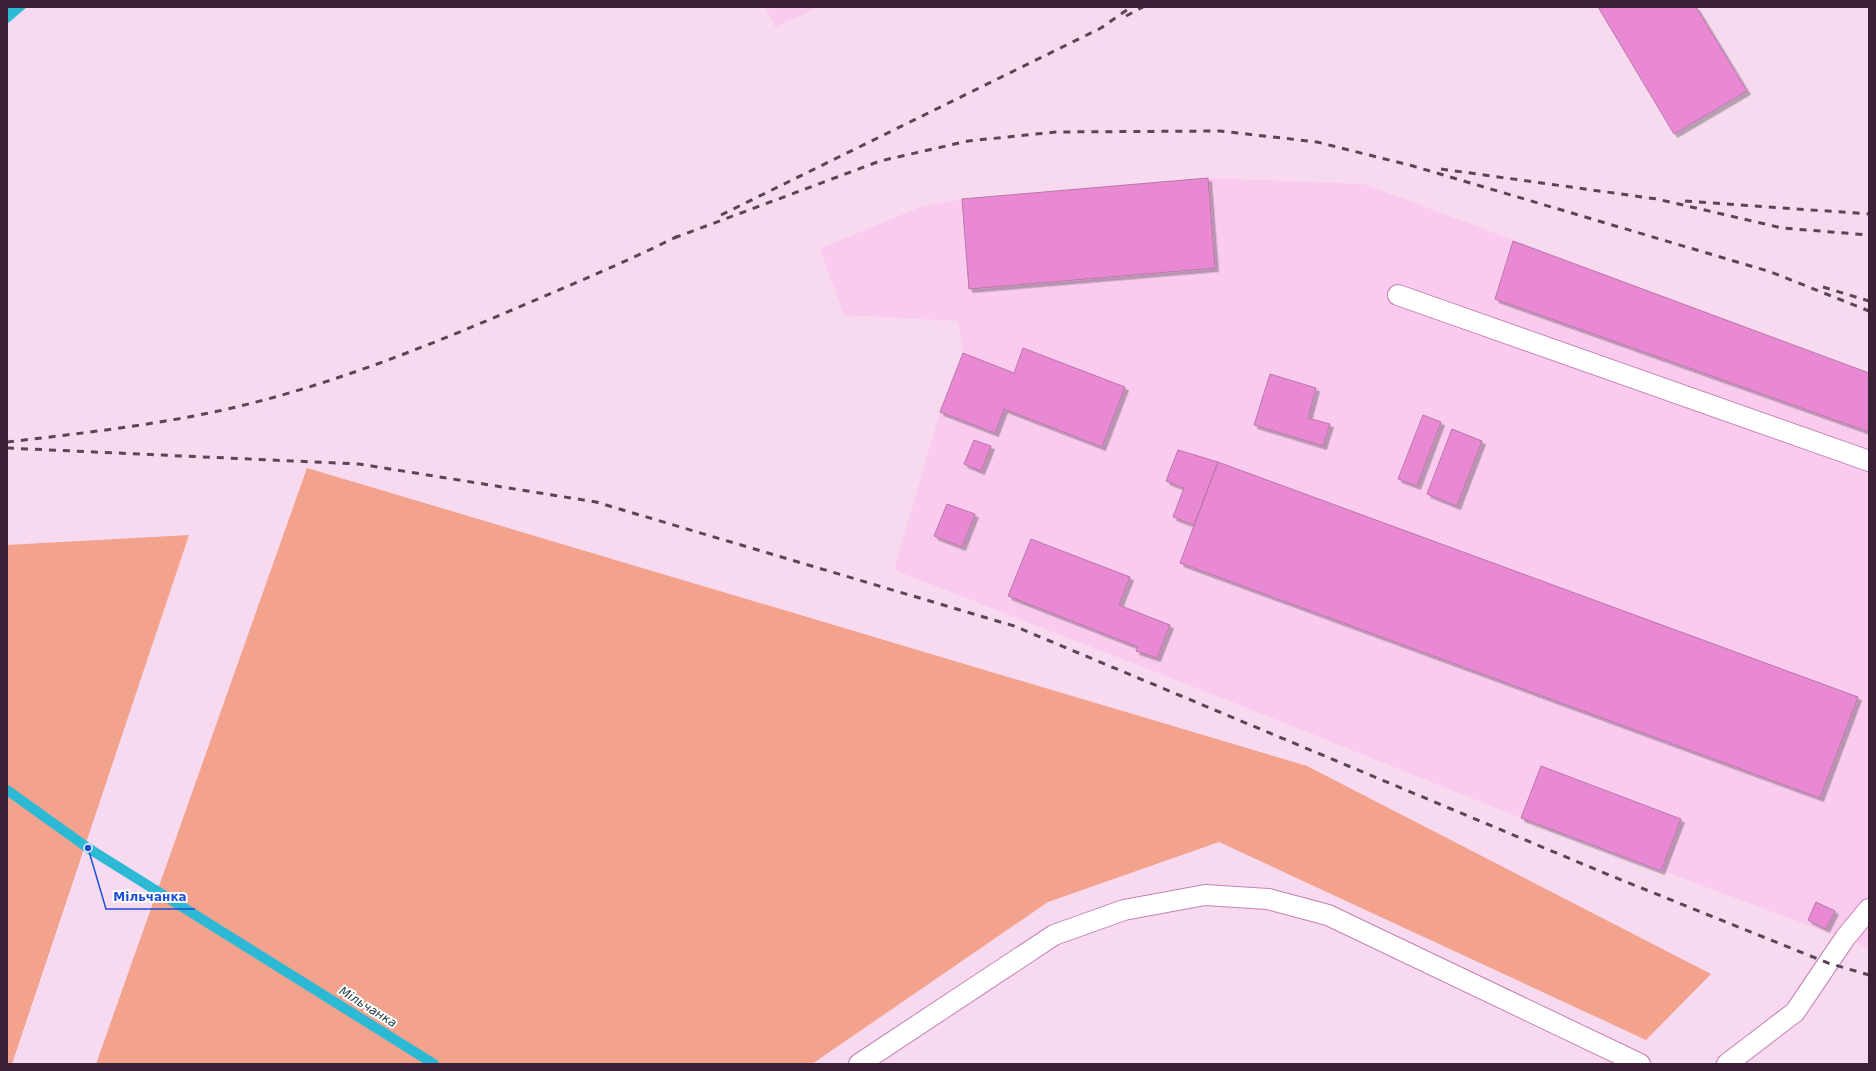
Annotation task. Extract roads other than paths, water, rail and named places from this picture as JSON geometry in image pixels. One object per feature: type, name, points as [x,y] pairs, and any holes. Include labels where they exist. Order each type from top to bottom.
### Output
[{"type":"lane","points":[[1398,295],[1869,461]]},
{"type":"lane","points":[[859,1064],[1054,935],[1124,910],[1205,896],[1268,899],[1328,915],[1640,1064]]},
{"type":"lane","points":[[1727,1064],[1795,1012],[1845,938],[1869,909]]},
{"type":"water","points":[[7,7],[27,7],[7,24]]},
{"type":"waterway","name":"Мільчанка","points":[[7,790],[88,848],[434,1064]]},
{"type":"railway","points":[[721,215],[1101,28],[1131,7]]},
{"type":"railway","points":[[1126,16],[1143,7]]},
{"type":"railway","points":[[674,238],[880,161],[968,141],[1056,132],[1220,131],[1317,142],[1413,166],[1771,272],[1869,311]]},
{"type":"railway","points":[[1441,169],[1657,199],[1782,228],[1869,235]]},
{"type":"railway","points":[[1685,201],[1869,214]]},
{"type":"railway","points":[[7,442],[111,429],[188,417],[291,393],[366,368],[439,340],[596,274],[678,236]]},
{"type":"railway","points":[[1823,287],[1869,301]]},
{"type":"railway","points":[[7,448],[359,464],[596,502],[1014,626],[1609,875],[1828,963],[1869,975]]},
{"type":"place","name":"Мільчанка","points":[[88,848]]}]
